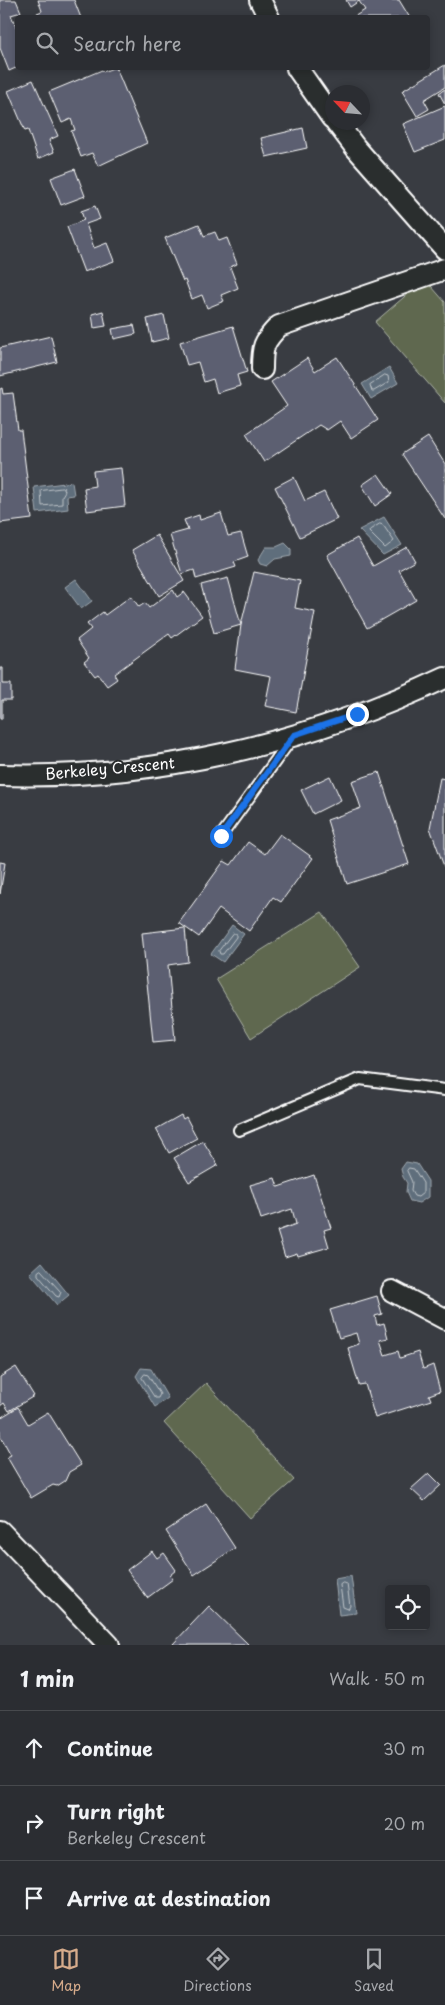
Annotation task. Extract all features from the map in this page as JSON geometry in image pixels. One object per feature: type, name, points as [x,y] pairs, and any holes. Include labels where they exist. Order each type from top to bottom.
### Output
[{"type":"street","points":[[260,0],[268,15]]},
{"type":"street","points":[[298,70],[325,108]]},
{"type":"street","points":[[342,130],[445,249]]},
{"type":"street","points":[[262,369],[262,348],[268,337],[279,326],[445,269]]},
{"type":"street","name":"Berkeley Crescent","points":[[0,775],[33,776],[147,769],[206,759],[294,735],[395,702],[445,678]]},
{"type":"street","points":[[392,1291],[445,1319]]},
{"type":"street","points":[[0,1531],[109,1645]]},
{"type":"lane","points":[[221,836],[294,735]]},
{"type":"lane","points":[[239,1130],[360,1079],[445,1090]]},
{"type":"green space","points":[[425,279],[445,302],[445,403],[375,322]]},
{"type":"green space","points":[[322,912],[360,967],[251,1038],[216,979]]},
{"type":"green space","points":[[206,1383],[294,1480],[250,1518],[164,1423]]},
{"type":"water","points":[[389,367],[398,383],[371,399],[362,384]]},
{"type":"water","points":[[72,482],[74,495],[67,496],[68,509],[37,513],[34,487]]},
{"type":"water","points":[[384,517],[402,545],[383,555],[359,530]]},
{"type":"water","points":[[285,543],[291,549],[291,556],[275,559],[267,566],[260,564],[258,560],[266,547],[276,547]]},
{"type":"water","points":[[76,579],[92,601],[81,609],[65,587]]},
{"type":"water","points":[[232,925],[244,934],[223,962],[211,954]]},
{"type":"water","points":[[406,1162],[417,1164],[428,1181],[428,1197],[419,1203],[410,1201],[406,1192],[407,1183],[401,1169]]},
{"type":"water","points":[[42,1262],[69,1295],[57,1305],[30,1273]]},
{"type":"water","points":[[141,1368],[151,1369],[168,1398],[155,1407],[136,1376]]},
{"type":"water","points":[[351,1576],[356,1613],[339,1615],[335,1579]]},
{"type":"building","points":[[0,0],[16,0],[21,12],[11,15],[15,25],[15,68],[9,71],[0,48]]},
{"type":"building","points":[[38,0],[74,0],[80,15],[38,15],[37,13],[42,11]]},
{"type":"building","points":[[346,0],[399,0],[408,15],[357,15],[365,10],[359,1],[350,7]]},
{"type":"building","points":[[445,65],[445,87],[424,100],[429,109],[417,116],[402,91]]},
{"type":"building","points":[[102,70],[103,72],[117,70],[147,143],[98,166],[92,153],[81,157],[71,131],[75,130],[71,119],[62,123],[49,92]]},
{"type":"building","points":[[33,80],[58,136],[49,140],[54,152],[38,159],[28,130],[25,131],[8,91]]},
{"type":"building","points":[[445,89],[445,104],[439,93]]},
{"type":"building","points":[[445,106],[445,140],[415,152],[403,124]]},
{"type":"building","points":[[303,128],[307,148],[266,157],[261,138]]},
{"type":"building","points":[[75,169],[85,196],[61,205],[51,178]]},
{"type":"building","points":[[95,206],[100,219],[86,224],[94,248],[107,243],[114,261],[84,272],[67,227],[84,220],[81,211]]},
{"type":"building","points":[[199,224],[204,236],[215,232],[219,241],[227,238],[237,264],[230,267],[238,288],[221,295],[224,301],[207,308],[202,295],[192,299],[165,238]]},
{"type":"building","points":[[103,311],[106,326],[94,328],[92,314]]},
{"type":"building","points":[[164,315],[169,338],[152,342],[147,319]]},
{"type":"building","points":[[134,325],[136,334],[114,339],[112,329]]},
{"type":"building","points":[[233,326],[247,372],[237,375],[240,386],[217,393],[213,379],[204,382],[198,362],[187,365],[180,342]]},
{"type":"building","points":[[51,336],[57,362],[0,376],[0,348]]},
{"type":"building","points":[[337,357],[378,420],[351,438],[340,421],[327,430],[319,425],[264,462],[246,434],[287,406],[271,382],[307,358],[315,371]]},
{"type":"building","points":[[2,388],[3,394],[13,393],[18,430],[21,430],[32,519],[0,523],[0,389]]},
{"type":"building","points":[[428,437],[445,464],[445,519],[402,454]]},
{"type":"building","points":[[121,468],[125,506],[87,511],[84,488],[95,486],[93,471]]},
{"type":"building","points":[[378,474],[392,494],[375,506],[362,485]]},
{"type":"building","points":[[294,477],[305,501],[324,492],[337,519],[300,537],[275,487]]},
{"type":"building","points":[[221,513],[228,536],[241,533],[248,557],[234,562],[236,567],[196,579],[194,570],[182,574],[170,535],[188,530],[184,520],[199,515],[200,520]]},
{"type":"building","points":[[157,535],[184,581],[159,596],[132,550]]},
{"type":"building","points":[[357,538],[373,566],[407,547],[415,561],[399,570],[416,600],[367,628],[327,555]]},
{"type":"building","points":[[254,572],[300,581],[295,608],[315,612],[296,712],[265,706],[271,676],[235,669],[241,625]]},
{"type":"building","points":[[228,578],[241,625],[214,633],[201,585]]},
{"type":"building","points":[[173,590],[177,597],[184,592],[202,616],[172,638],[169,634],[114,674],[117,679],[107,686],[98,674],[95,676],[84,662],[89,658],[77,640],[91,629],[87,624],[103,612],[105,615],[131,596],[139,607],[145,603],[149,608]]},
{"type":"building","points":[[0,668],[3,668],[3,684],[11,684],[11,700],[2,700],[2,719],[0,719]]},
{"type":"building","points":[[379,772],[409,864],[347,884],[327,820],[361,808],[352,781]]},
{"type":"building","points":[[330,776],[341,800],[313,814],[301,790]]},
{"type":"building","points":[[440,778],[445,779],[445,869],[430,828]]},
{"type":"building","points":[[280,834],[313,858],[281,902],[273,897],[249,931],[219,909],[199,937],[179,923],[224,861],[231,865],[248,842],[265,854]]},
{"type":"building","points":[[0,862],[5,863],[0,894]]},
{"type":"building","points":[[185,928],[188,962],[168,965],[175,1040],[153,1042],[142,933]]},
{"type":"building","points":[[181,1115],[183,1119],[186,1117],[197,1138],[169,1153],[156,1129]]},
{"type":"building","points":[[203,1141],[218,1165],[189,1182],[174,1158]]},
{"type":"building","points":[[314,1175],[331,1228],[324,1230],[329,1247],[298,1256],[297,1253],[285,1257],[277,1231],[296,1224],[292,1209],[261,1219],[250,1185],[275,1178],[278,1187]]},
{"type":"building","points":[[377,1296],[382,1314],[375,1316],[377,1325],[384,1323],[388,1338],[380,1340],[385,1355],[398,1351],[400,1358],[418,1352],[423,1369],[433,1365],[440,1391],[429,1395],[431,1400],[375,1418],[365,1384],[359,1385],[348,1348],[359,1344],[356,1333],[339,1338],[330,1310]]},
{"type":"building","points":[[16,1367],[34,1396],[9,1411],[4,1403],[0,1406],[0,1377]]},
{"type":"building","points":[[18,1407],[28,1424],[48,1412],[81,1465],[69,1472],[65,1481],[57,1486],[53,1485],[31,1498],[7,1457],[11,1455],[0,1435],[0,1418]]},
{"type":"building","points":[[429,1473],[441,1485],[424,1501],[411,1489]]},
{"type":"building","points":[[206,1504],[235,1548],[194,1575],[166,1531]]},
{"type":"building","points":[[152,1551],[157,1558],[164,1553],[176,1570],[170,1575],[173,1579],[147,1598],[127,1570]]},
{"type":"building","points":[[209,1606],[249,1645],[172,1645]]},
{"type":"route","points":[[221,836],[294,735],[357,714]]}]
